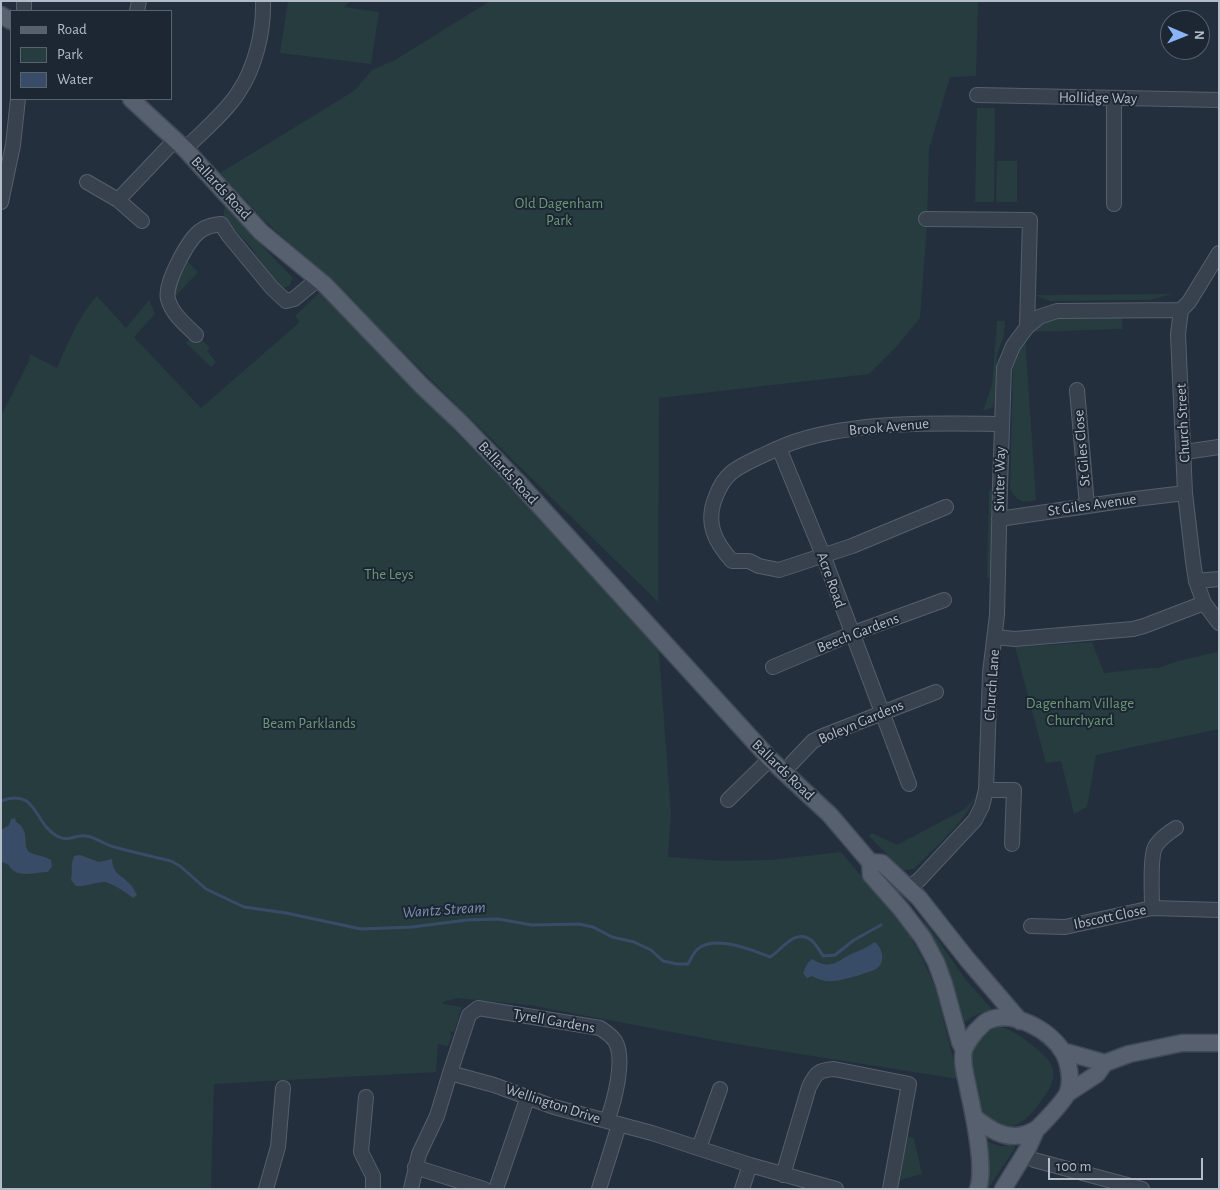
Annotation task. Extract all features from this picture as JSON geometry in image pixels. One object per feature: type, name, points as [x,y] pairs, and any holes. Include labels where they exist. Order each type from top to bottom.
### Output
[{"type":"main road","name":"Ballards Road","points":[[132,100],[180,145],[261,232],[318,279],[422,386],[462,423],[770,759],[830,814],[870,862],[871,875],[923,938],[936,962],[951,1004],[960,1042],[964,1050]]},
{"type":"main road","name":"Ballards Road","points":[[870,862],[882,863],[908,888],[1020,1021]]},
{"type":"main road","points":[[908,888],[905,902],[908,918]]},
{"type":"main road","points":[[978,1189],[981,1178],[981,1166],[966,1078],[964,1050],[973,1034],[986,1021],[1003,1017],[1030,1024],[1046,1034],[1062,1051],[1068,1066],[1068,1093]]},
{"type":"main road","points":[[1062,1051],[1105,1062],[1167,1045],[1219,1043]]},
{"type":"main road","points":[[1003,1189],[1027,1150],[1036,1130],[1068,1093],[1097,1074],[1105,1062]]},
{"type":"main road","points":[[974,1117],[998,1134],[1008,1136],[1022,1135],[1036,1130]]},
{"type":"street","points":[[118,200],[238,94],[258,49],[264,16],[264,1]]},
{"type":"street","name":"Hollidge Way","points":[[977,95],[1219,100]]},
{"type":"street","points":[[1114,98],[1114,204]]},
{"type":"street","points":[[1,202],[7,143],[18,100]]},
{"type":"street","points":[[88,182],[118,200],[142,221]]},
{"type":"street","points":[[926,219],[1030,220],[1027,327]]},
{"type":"street","points":[[196,335],[172,311],[167,297],[169,284],[183,253],[198,232],[210,225],[221,224],[272,288],[286,302],[294,299],[318,279]]},
{"type":"street","points":[[1181,310],[1189,302],[1219,254]]},
{"type":"street","name":"Siviter Way","points":[[995,637],[1004,368],[1013,346],[1027,327],[1039,317],[1057,311],[1181,310]]},
{"type":"street","name":"Church Street","points":[[1181,310],[1178,334],[1185,452],[1185,493],[1196,581],[1204,603],[1219,623]]},
{"type":"street","name":"St Giles Close","points":[[1077,390],[1088,506]]},
{"type":"street","name":"Brook Avenue","points":[[946,507],[852,546],[779,570],[759,566],[748,561],[732,562],[720,548],[712,530],[711,508],[720,484],[727,476],[734,470],[798,440],[860,428],[938,423],[1002,424]]},
{"type":"street","name":"Acre Road","points":[[779,448],[823,555],[909,784]]},
{"type":"street","points":[[1185,452],[1219,448]]},
{"type":"street","name":"St Giles Avenue","points":[[999,519],[1185,493]]},
{"type":"street","points":[[1196,581],[1219,579]]},
{"type":"street","name":"Beech Gardens","points":[[773,667],[852,634],[944,600]]},
{"type":"street","name":"Church Lane","points":[[908,888],[919,880],[975,820],[982,806],[986,790],[990,673],[995,637],[1015,639],[1133,629],[1204,603]]},
{"type":"street","name":"Boleyn Gardens","points":[[792,763],[813,741],[823,736],[936,692]]},
{"type":"street","points":[[728,800],[770,759]]},
{"type":"street","points":[[986,790],[1014,790],[1012,844]]},
{"type":"street","points":[[1152,908],[1152,863],[1155,847],[1176,828]]},
{"type":"street","name":"Ibscott Close","points":[[1031,926],[1065,927],[1152,908],[1219,910]]},
{"type":"street","name":"Tyrell Gardens","points":[[450,1073],[469,1015],[478,1008],[600,1028],[609,1033],[616,1042],[619,1055],[613,1123],[599,1189]]},
{"type":"street","points":[[783,1175],[809,1086],[816,1073],[834,1069],[909,1084],[890,1189]]},
{"type":"street","points":[[411,1189],[419,1154],[437,1116],[450,1073]]},
{"type":"street","name":"Wellington Drive","points":[[450,1073],[528,1096],[554,1107],[652,1133],[783,1175],[836,1189]]},
{"type":"street","points":[[266,1189],[278,1147],[283,1088]]},
{"type":"street","points":[[699,1148],[720,1089]]},
{"type":"street","points":[[496,1189],[528,1096]]},
{"type":"street","points":[[366,1097],[361,1152],[373,1176],[373,1189]]},
{"type":"street","points":[[1034,1160],[1142,1189]]},
{"type":"street","points":[[742,1189],[750,1164]]},
{"type":"street","points":[[415,1167],[484,1189]]},
{"type":"green space","points":[[288,1],[350,1],[344,7],[379,12],[371,64],[280,53]]},
{"type":"green space","name":"Old Dagenham Park","points":[[490,1],[978,1],[976,76],[950,77],[929,149],[927,225],[920,318],[896,347],[869,374],[659,398],[658,602],[328,279],[263,219],[220,173],[354,91],[372,70],[395,60]]},
{"type":"green space","points":[[977,108],[995,108],[994,202],[975,202]]},
{"type":"green space","points":[[997,161],[1017,161],[1017,202],[996,202]]},
{"type":"green space","points":[[225,207],[293,278],[289,286],[278,287],[250,246],[223,218]]},
{"type":"green space","points":[[186,260],[198,272],[170,302],[169,293]]},
{"type":"green space","name":"Beam Parklands","points":[[320,292],[658,640],[671,814],[668,857],[723,861],[770,860],[841,852],[908,932],[923,960],[936,989],[958,1079],[730,1043],[529,1005],[457,998],[443,1002],[443,1004],[462,1007],[454,1032],[451,1031],[450,1034],[452,1035],[448,1046],[438,1044],[436,1072],[214,1084],[211,1189],[1,1189],[1,416],[29,361],[30,354],[57,368],[79,321],[97,296],[126,328],[149,300],[155,314],[134,337],[201,408],[300,322],[295,316]]},
{"type":"green space","points":[[1172,294],[1149,300],[1050,301],[1034,295]]},
{"type":"green space","points":[[1122,316],[1122,329],[1026,332],[1047,317]]},
{"type":"green space","points":[[997,321],[1005,321],[1004,335],[997,355],[995,396],[993,407],[983,411],[992,385]]},
{"type":"green space","points":[[195,333],[210,348],[207,351],[216,362],[211,367],[186,343]]},
{"type":"green space","points":[[1025,336],[1036,500],[1027,502],[1017,499],[1010,488],[1013,369],[1018,348]]},
{"type":"green space","points":[[992,490],[990,577],[987,578],[989,491]]},
{"type":"green space","name":"Dagenham Village Churchyard","points":[[1092,642],[1104,673],[1159,668],[1178,661],[1217,652],[1219,656],[1219,729],[1096,755],[1087,807],[1074,814],[1061,761],[1046,763],[1015,647]]},
{"type":"green space","points":[[976,797],[964,817],[914,869],[903,870],[869,836],[872,833],[897,845],[965,809]]},
{"type":"green space","points":[[902,900],[928,926],[966,980],[991,1008],[991,1011],[973,1017],[958,1029],[946,990]]},
{"type":"green space","points":[[994,1026],[1008,1029],[1028,1042],[1046,1057],[1053,1070],[1051,1086],[1046,1095],[1029,1116],[1022,1122],[1008,1128],[980,1117],[965,1060],[973,1037]]},
{"type":"green space","points":[[907,1137],[914,1138],[922,1174],[900,1180]]},
{"type":"green space","points":[[980,1139],[1000,1146],[1014,1145],[1015,1148],[988,1189],[979,1189]]},
{"type":"water","points":[[15,818],[25,833],[28,851],[51,860],[52,866],[48,872],[21,874],[1,862],[1,830],[9,825],[11,819]]},
{"type":"water","points":[[80,855],[99,862],[112,859],[116,871],[131,885],[137,895],[133,898],[115,886],[104,882],[76,886],[71,880],[72,863],[74,856]]},
{"type":"water","points":[[875,942],[882,956],[881,963],[876,969],[838,981],[817,979],[812,976],[807,978],[803,973],[807,964],[812,959],[823,964],[831,964]]},
{"type":"waterway","name":"Wantz Stream","points":[[1,801],[13,798],[22,799],[34,809],[49,830],[61,838],[89,837],[111,846],[171,861],[180,866],[206,889],[244,907],[286,913],[361,929],[412,927],[467,920],[498,919],[532,925],[579,924],[593,927],[612,937],[634,942],[651,950],[663,961],[688,964],[696,951],[706,944],[725,943],[770,957],[789,941],[800,937],[811,940],[823,956],[835,955],[854,940],[881,925]]},
{"type":"park label","name":"The Leys","points":[[389,574]]}]
